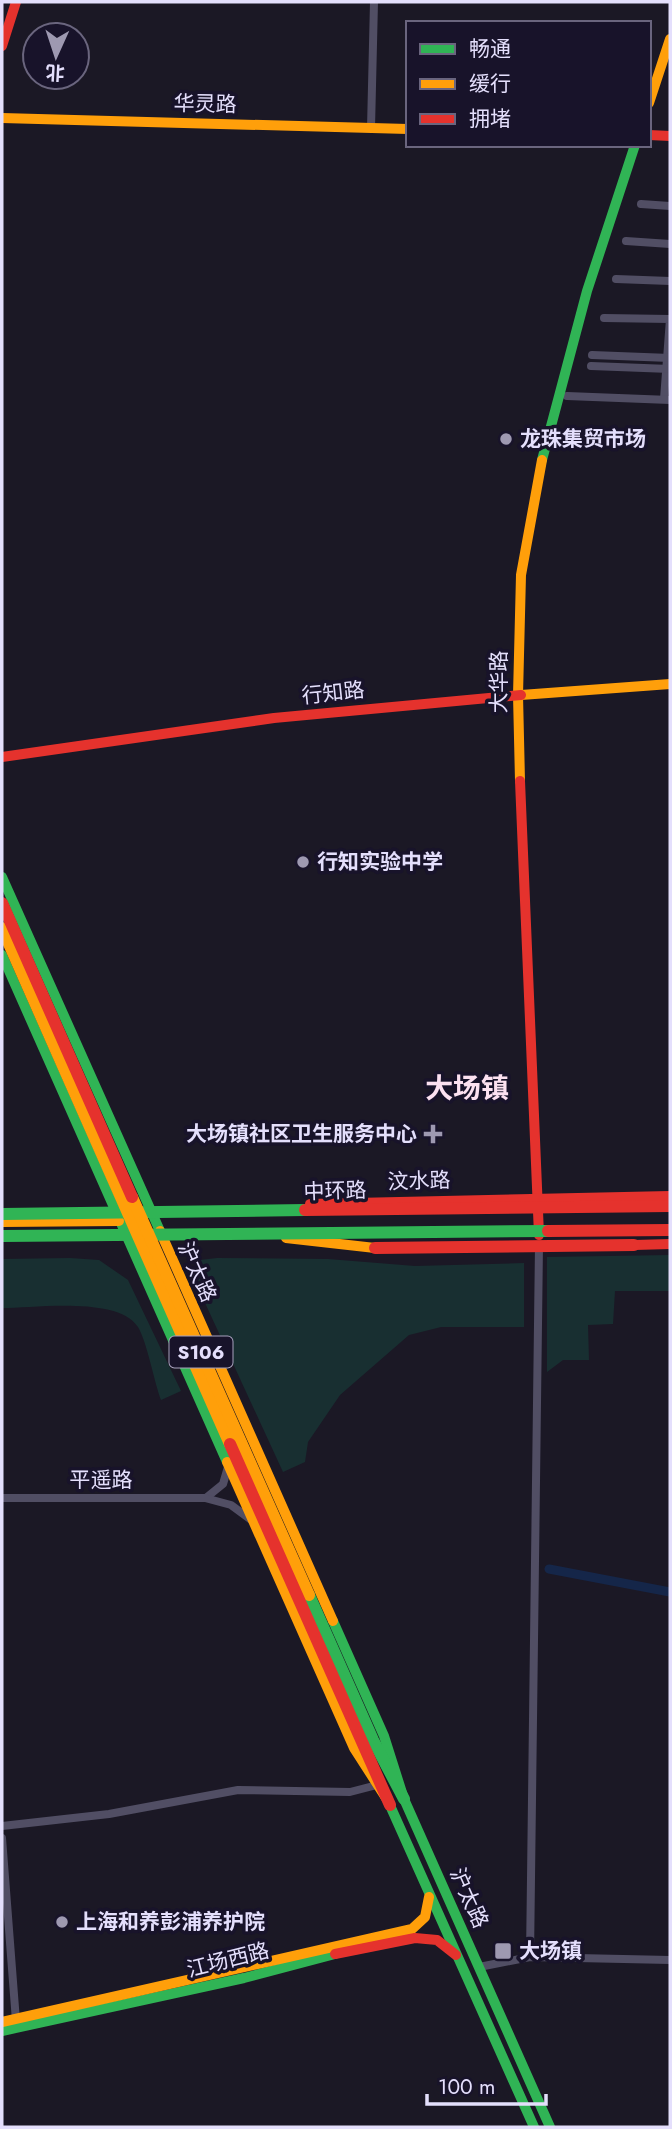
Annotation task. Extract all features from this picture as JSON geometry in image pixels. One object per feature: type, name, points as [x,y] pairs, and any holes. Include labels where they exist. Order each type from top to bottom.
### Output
[{"type":"main road","points":[[2,46],[16,2]]},
{"type":"main road","points":[[651,97],[670,39]]},
{"type":"main road","name":"华灵路","points":[[2,118],[406,129]]},
{"type":"main road","points":[[651,135],[670,136]]},
{"type":"main road","name":"大华路","points":[[539,1235],[525,947],[517,695],[521,575],[530,514],[587,291],[634,147]]},
{"type":"main road","name":"行知路","points":[[2,757],[212,726],[517,695],[670,684]]},
{"type":"main road","name":"沪太路","points":[[2,877],[384,1736],[404,1799]]},
{"type":"main road","name":"沪太路","points":[[2,903],[368,1727],[404,1799],[550,2127]]},
{"type":"main road","name":"沪太路","points":[[2,928],[534,2127]]},
{"type":"main road","name":"沪太路","points":[[2,955],[354,1748],[390,1805]]},
{"type":"main road","name":"汶水路","points":[[2,1237],[120,1224],[150,1208],[670,1196]]},
{"type":"main road","name":"中环路","points":[[3,1220],[670,1206]]},
{"type":"main road","name":"汶水路","points":[[3,1220],[120,1224]]},
{"type":"main road","name":"汶水路","points":[[3,1220],[120,1224],[161,1238],[670,1236]]},
{"type":"main road","name":"中环路","points":[[2,1237],[670,1230]]},
{"type":"main road","points":[[277,1238],[375,1248],[670,1244]]},
{"type":"main road","name":"江场西路","points":[[2,2031],[16,2023],[412,1929],[425,1917],[429,1908],[429,1894]]},
{"type":"main road","name":"江场西路","points":[[2,2022],[16,2023],[244,1978],[308,1959],[415,1938],[437,1940],[458,1958]]},
{"type":"street","points":[[371,128],[374,2]]},
{"type":"street","points":[[641,204],[670,206]]},
{"type":"street","points":[[626,242],[670,244]]},
{"type":"street","points":[[616,279],[670,281]]},
{"type":"street","points":[[567,396],[667,400],[670,319],[604,318]]},
{"type":"street","points":[[592,355],[668,358]]},
{"type":"street","points":[[591,366],[668,369]]},
{"type":"street","points":[[530,1957],[539,1235]]},
{"type":"street","points":[[200,1498],[219,1489],[228,1466]]},
{"type":"street","name":"平遥路","points":[[2,1497],[200,1498],[228,1503],[252,1521]]},
{"type":"street","points":[[2,1826],[109,1814],[237,1790],[350,1792],[377,1785]]},
{"type":"street","points":[[2,1838],[16,2023]]},
{"type":"street","points":[[479,1967],[530,1957],[670,1960]]},
{"type":"green space","points":[[670,1255],[670,1291],[615,1291],[613,1324],[588,1325],[589,1360],[563,1360],[547,1372],[547,1257]]},
{"type":"green space","points":[[2,1259],[99,1260],[128,1280],[181,1391],[161,1400],[141,1334],[128,1317],[95,1307],[2,1308]]},
{"type":"green space","points":[[328,1259],[415,1266],[524,1263],[524,1327],[441,1327],[409,1335],[340,1395],[308,1442],[305,1462],[283,1472],[194,1279],[200,1260]]},
{"type":"waterway","points":[[549,1569],[670,1592]]},
{"type":"traffic: fast","points":[[542,460],[587,291],[634,147]]},
{"type":"traffic: fast","points":[[2,877],[160,1231]]},
{"type":"traffic: fast","points":[[2,955],[227,1462]]},
{"type":"traffic: fast","points":[[2,1214],[305,1210]]},
{"type":"traffic: fast","points":[[2,1236],[548,1231]]},
{"type":"traffic: fast","points":[[309,1595],[373,1740],[404,1799]]},
{"type":"traffic: fast","points":[[333,1621],[384,1736],[404,1799],[550,2127]]},
{"type":"traffic: fast","points":[[388,1801],[534,2127]]},
{"type":"traffic: fast","points":[[2,2031],[244,1978],[335,1954]]},
{"type":"traffic: slow","points":[[651,97],[670,39]]},
{"type":"traffic: slow","points":[[2,118],[406,129]]},
{"type":"traffic: slow","points":[[520,781],[518,695],[521,575],[542,460]]},
{"type":"traffic: slow","points":[[521,695],[670,684]]},
{"type":"traffic: slow","points":[[2,928],[230,1444]]},
{"type":"traffic: slow","points":[[132,1197],[309,1595]]},
{"type":"traffic: slow","points":[[2,1222],[119,1221]]},
{"type":"traffic: slow","points":[[160,1231],[333,1621]]},
{"type":"traffic: slow","points":[[286,1238],[375,1248]]},
{"type":"traffic: slow","points":[[227,1462],[354,1748],[388,1801]]},
{"type":"traffic: slow","points":[[2,2022],[412,1929],[425,1917],[429,1897]]},
{"type":"traffic: jam","points":[[2,46],[16,2]]},
{"type":"traffic: jam","points":[[651,135],[670,136]]},
{"type":"traffic: jam","points":[[2,757],[274,718],[521,695]]},
{"type":"traffic: jam","points":[[520,781],[539,1235]]},
{"type":"traffic: jam","points":[[2,903],[132,1197]]},
{"type":"traffic: jam","points":[[310,1204],[670,1196]]},
{"type":"traffic: jam","points":[[305,1210],[670,1206]]},
{"type":"traffic: jam","points":[[548,1231],[670,1230]]},
{"type":"traffic: jam","points":[[634,1245],[670,1244]]},
{"type":"traffic: jam","points":[[375,1248],[634,1245]]},
{"type":"traffic: jam","points":[[230,1444],[390,1805]]},
{"type":"traffic: jam","points":[[335,1954],[415,1938],[437,1940],[456,1955]]},
{"type":"place","name":"龙珠集贸市场","points":[[506,439]]},
{"type":"place","name":"行知实验中学","points":[[303,862]]},
{"type":"place","name":"大场镇社区卫生服务中心","points":[[433,1134]]},
{"type":"place","name":"上海和养彭浦养护院","points":[[62,1922]]},
{"type":"place","name":"大场镇","points":[[503,1951]]},
{"type":"district","name":"大场镇","points":[[467,1088]]}]
